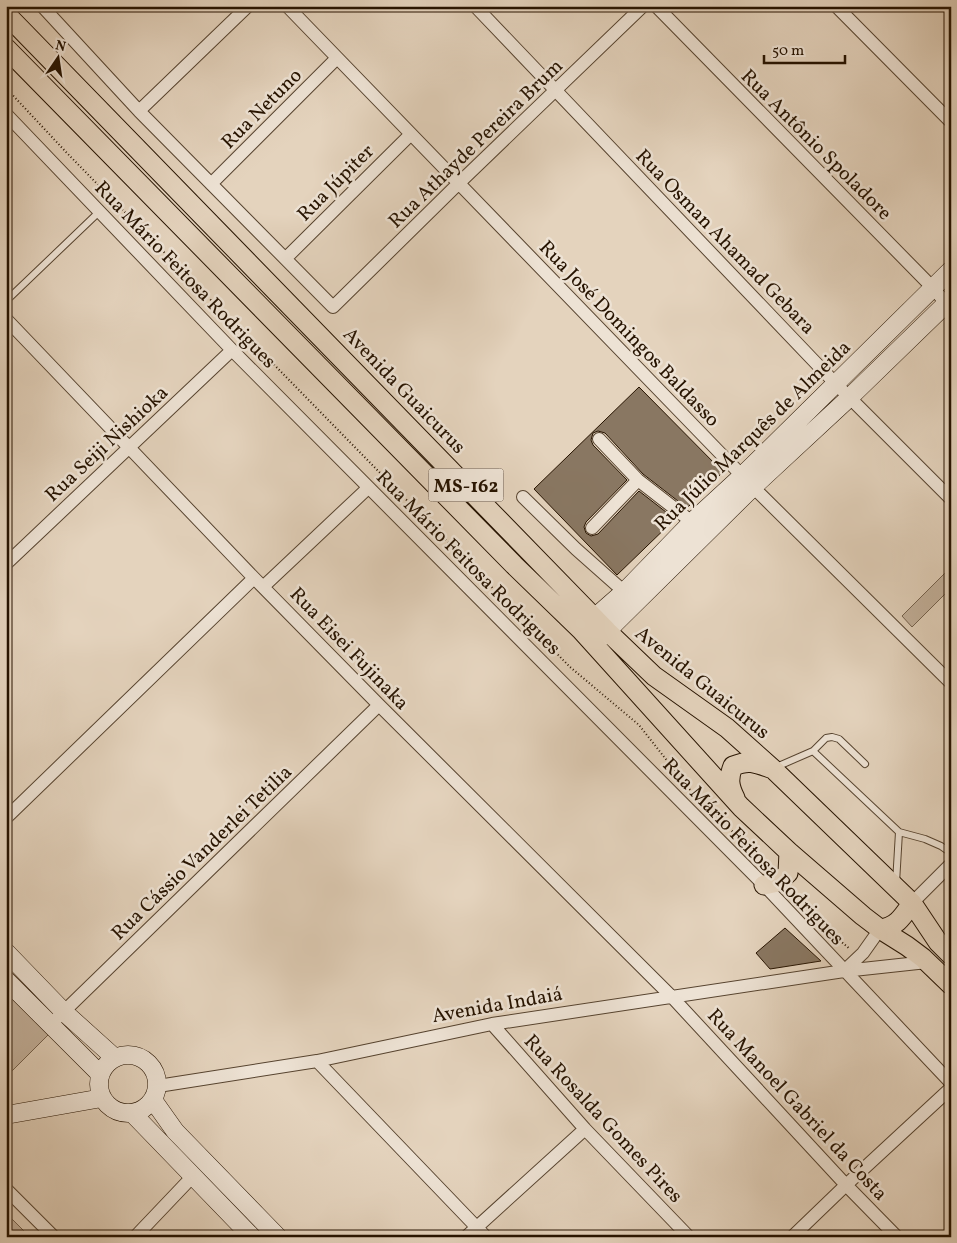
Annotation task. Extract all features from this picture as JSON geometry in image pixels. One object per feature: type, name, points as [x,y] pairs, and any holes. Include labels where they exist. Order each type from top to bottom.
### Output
[{"type":"main road","name":"Avenida Guaicurus","points":[[6,14],[598,631],[740,807],[789,852],[880,929],[928,962],[951,985]]},
{"type":"main road","name":"Avenida Guaicurus","points":[[6,48],[507,558],[581,630],[598,631],[654,676],[728,728],[895,886],[918,897],[938,942],[951,955]]},
{"type":"main road","points":[[740,807],[730,787],[729,776],[733,766],[744,762],[755,762],[773,769]]},
{"type":"main road","points":[[773,882],[788,873],[789,852]]},
{"type":"main road","points":[[880,929],[897,923],[918,897]]},
{"type":"street","points":[[139,111],[248,6]]},
{"type":"street","name":"Rua José Domingos Baldasso","points":[[287,6],[748,481],[951,683]]},
{"type":"street","name":"Rua Osman Ahamad Gebara","points":[[475,6],[835,383],[951,499]]},
{"type":"street","name":"Rua Athayde Pereira Brum","points":[[286,258],[333,307],[643,6]]},
{"type":"street","name":"Rua Antônio Spoladore","points":[[656,6],[949,304]]},
{"type":"street","points":[[836,6],[951,122]]},
{"type":"street","points":[[52,9],[139,111],[286,258]]},
{"type":"street","name":"Rua Netuno","points":[[211,184],[337,58]]},
{"type":"street","name":"Rua Mário Feitosa Rodrigues","points":[[6,114],[232,350],[368,488],[773,882],[844,971],[951,1083]]},
{"type":"street","name":"Rua Júpiter","points":[[286,258],[411,134]]},
{"type":"street","name":"Rua Júlio Marquês de Almeida","points":[[598,631],[748,481],[835,383],[951,270]]},
{"type":"street","name":"Rua Júlio Marquês de Almeida","points":[[630,597],[692,522],[748,481],[850,398],[949,304]]},
{"type":"street","name":"Rua Eisei Fujinaka","points":[[7,321],[378,705],[672,997]]},
{"type":"street","name":"Rua Seiji Nishioka","points":[[6,564],[232,350]]},
{"type":"street","points":[[599,439],[638,480],[692,522]]},
{"type":"street","points":[[592,528],[638,480]]},
{"type":"street","points":[[264,586],[368,488]]},
{"type":"street","points":[[523,497],[576,549],[630,597]]},
{"type":"street","points":[[6,818],[254,578]]},
{"type":"street","name":"Rua Cássio Vanderlei Tetilia","points":[[50,1025],[378,705]]},
{"type":"street","points":[[918,897],[951,864]]},
{"type":"street","points":[[844,971],[859,956],[880,929]]},
{"type":"street","points":[[6,952],[64,1012],[115,1058]]},
{"type":"street","name":"Avenida Indaiá","points":[[156,1093],[492,1024],[844,971],[928,962]]},
{"type":"street","points":[[6,980],[100,1074]]},
{"type":"street","name":"Rua Manoel Gabriel da Costa","points":[[672,997],[846,1185],[897,1237]]},
{"type":"street","name":"Rua Rosalda Gomes Pires","points":[[492,1024],[585,1129],[689,1237]]},
{"type":"street","points":[[156,1093],[145,1109],[133,1114],[121,1113],[110,1108],[102,1098],[99,1082],[100,1074],[115,1058],[123,1055],[132,1055],[148,1062],[154,1069],[157,1078],[156,1093],[175,1131],[278,1237]]},
{"type":"street","points":[[317,1061],[486,1237]]},
{"type":"street","points":[[792,1237],[951,1088]]},
{"type":"street","points":[[6,1115],[102,1098]]},
{"type":"street","points":[[133,1114],[252,1237]]},
{"type":"street","points":[[466,1237],[585,1129]]},
{"type":"street","points":[[135,1237],[206,1164]]},
{"type":"street","points":[[6,1188],[54,1237]]},
{"type":"lane","points":[[6,300],[100,211]]},
{"type":"lane","points":[[773,769],[813,750],[826,738],[832,737],[839,739],[865,764]]},
{"type":"lane","points":[[813,750],[899,832],[925,839],[951,853]]},
{"type":"lane","points":[[895,886],[899,832]]},
{"type":"path","points":[[6,88],[66,152],[570,667],[639,725],[691,791],[773,882],[859,956]]},
{"type":"shaded area","points":[[951,567],[951,588],[912,627],[902,616]]},
{"type":"shaded area","points":[[6,989],[50,1033],[6,1077]]},
{"type":"shaded area","points":[[6,1213],[30,1237],[6,1237]]},
{"type":"building","points":[[639,387],[723,472],[687,508],[643,474],[605,433],[598,431],[593,433],[591,440],[593,445],[627,480],[586,522],[584,527],[586,533],[591,536],[598,534],[639,491],[675,519],[617,575],[534,489]]},
{"type":"building","points":[[785,928],[821,961],[770,969],[756,953]]}]
